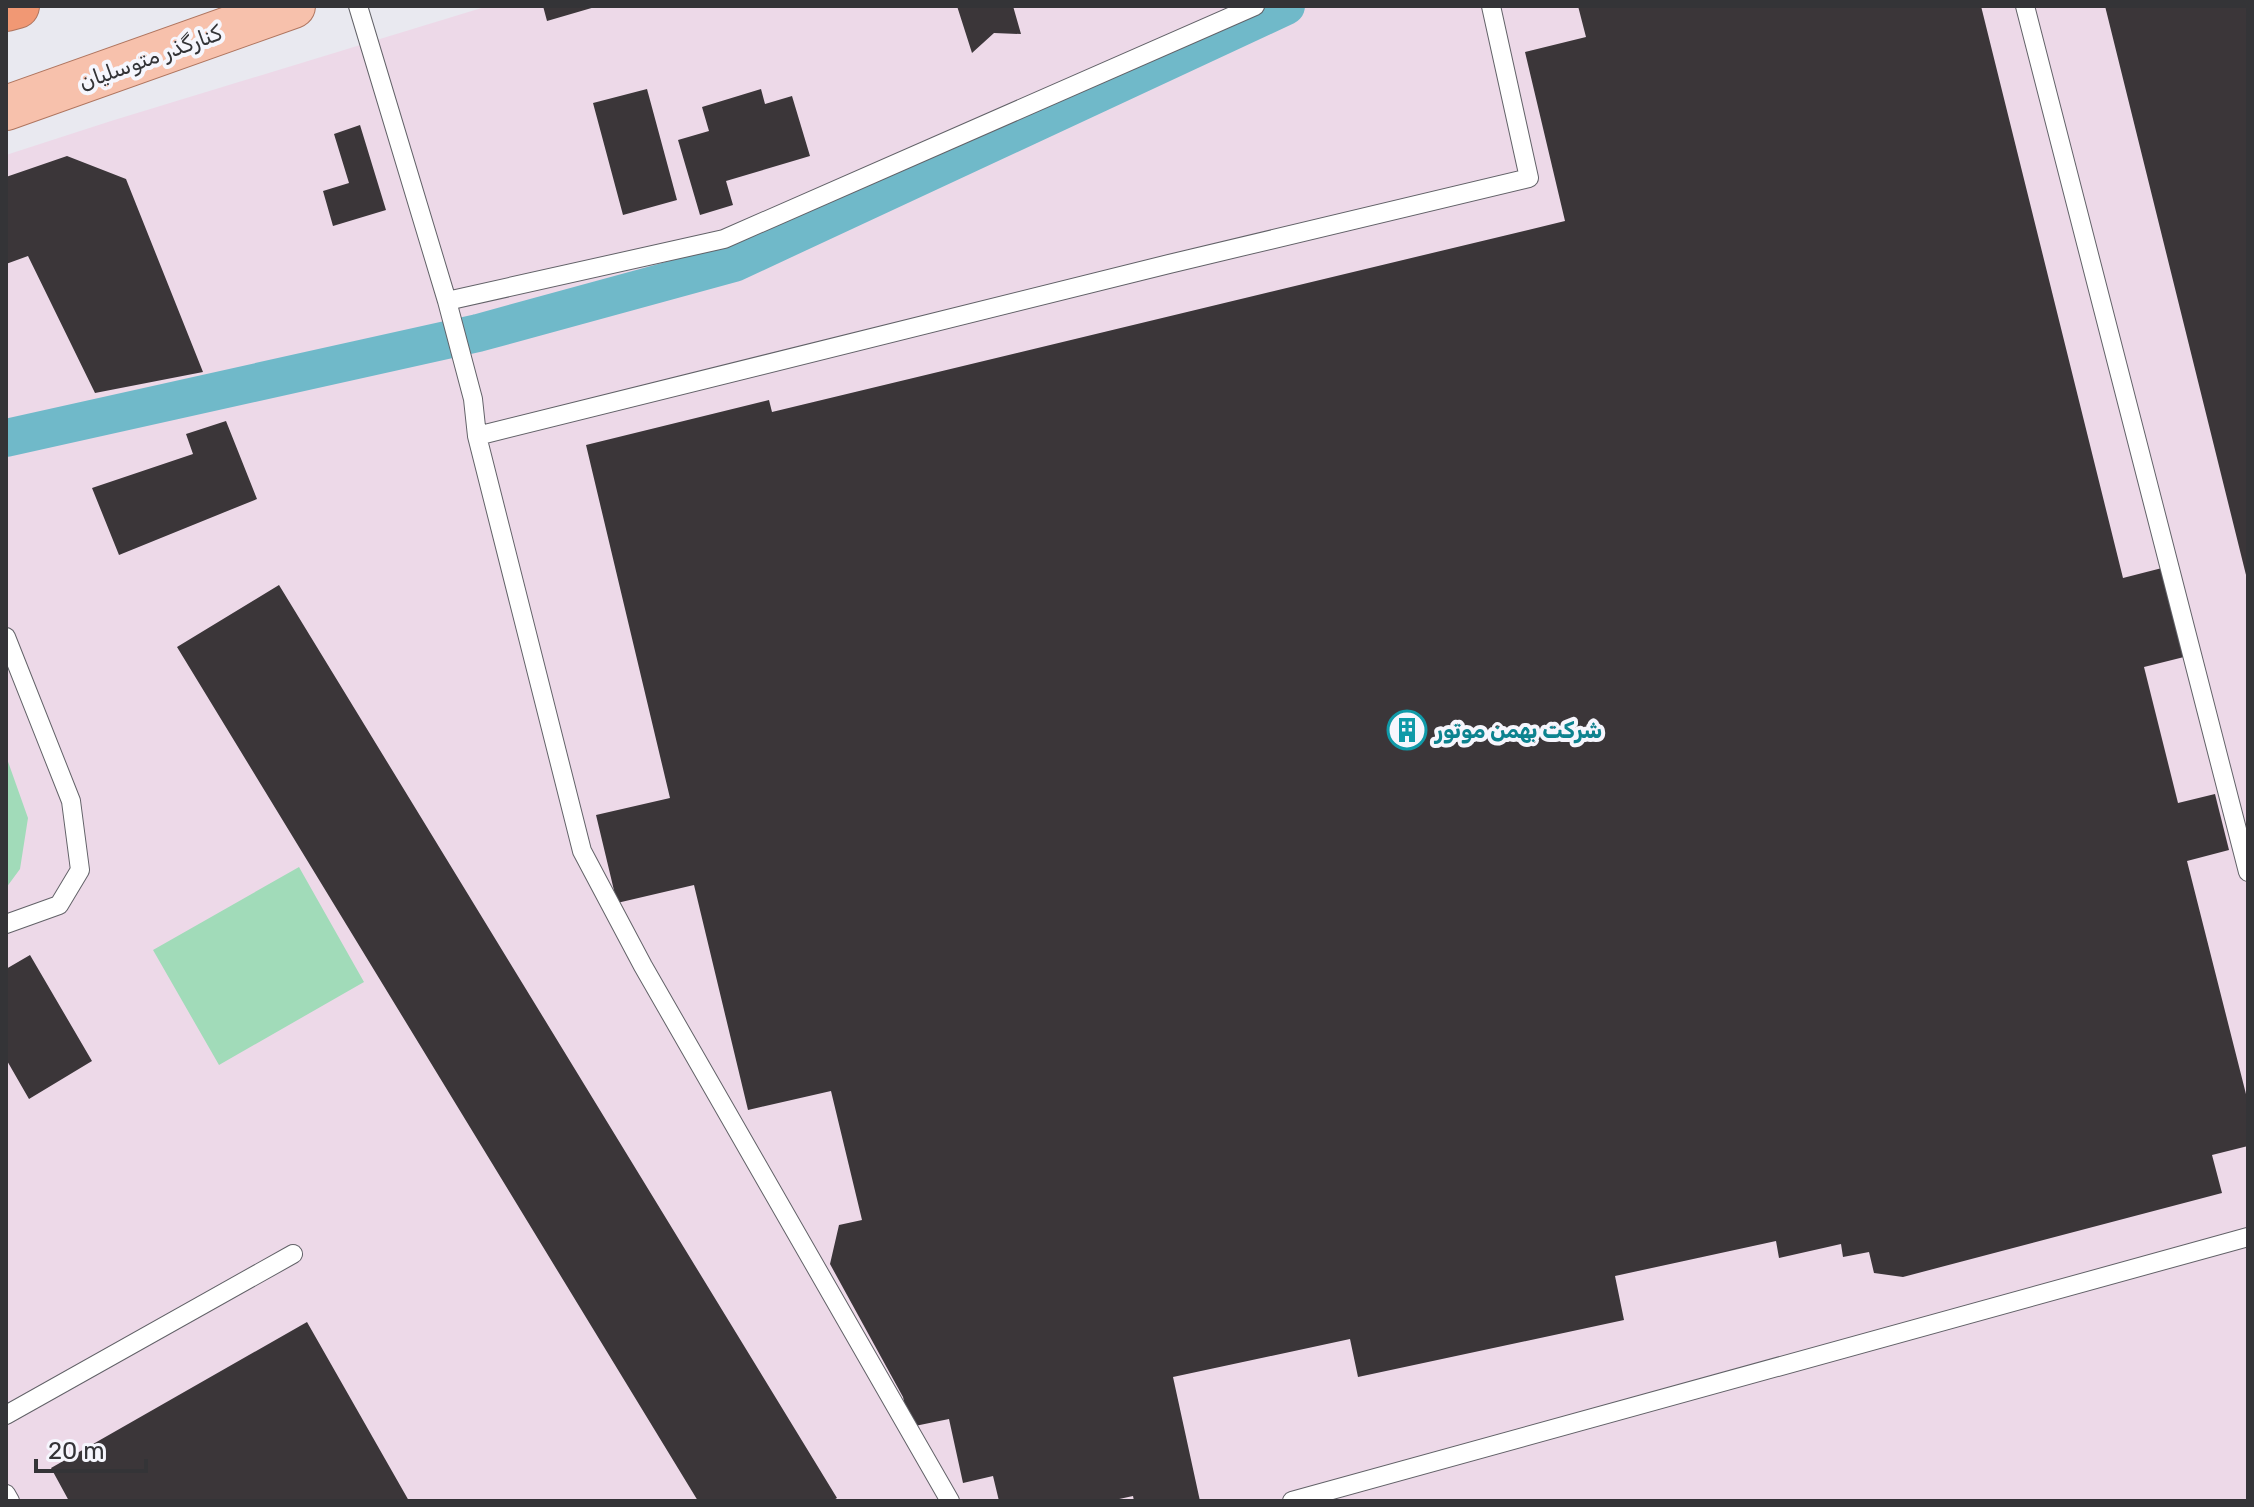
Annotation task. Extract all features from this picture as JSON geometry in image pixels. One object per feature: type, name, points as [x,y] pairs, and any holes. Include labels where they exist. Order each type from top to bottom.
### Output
[{"type":"highway","points":[[6,9],[17,6]]},
{"type":"main road","name":"کنارگذر متوسلیان","points":[[6,108],[293,6]]},
{"type":"lane","points":[[358,6],[447,301],[473,399],[477,436],[582,851],[643,966],[950,1501]]},
{"type":"lane","points":[[447,301],[724,239],[1255,6]]},
{"type":"lane","points":[[477,436],[1529,178],[1491,6]]},
{"type":"lane","points":[[2025,6],[2248,872]]},
{"type":"lane","points":[[6,637],[71,801],[80,870],[59,905],[6,924]]},
{"type":"lane","points":[[1292,1501],[2248,1237]]},
{"type":"lane","points":[[6,1415],[293,1254]]},
{"type":"lane","points":[[6,1494],[10,1501]]},
{"type":"shaded area","points":[[488,6],[2248,6],[2248,1501],[6,1501],[6,155]]},
{"type":"green space","points":[[6,756],[28,818],[20,869],[6,888]]},
{"type":"green space","points":[[299,867],[364,982],[219,1065],[153,950]]},
{"type":"building","points":[[543,6],[594,6],[595,7],[547,21]]},
{"type":"building","points":[[957,6],[1013,6],[1021,34],[994,33],[972,53]]},
{"type":"building","name":"شركت بهمن موتور","points":[[1578,6],[1981,6],[2123,578],[2162,568],[2184,657],[2144,667],[2178,803],[2215,794],[2229,850],[2187,861],[2248,1102],[2248,1146],[2212,1155],[2222,1193],[1903,1277],[1874,1273],[1869,1252],[1843,1257],[1841,1244],[1779,1258],[1776,1241],[1615,1276],[1624,1320],[1358,1377],[1350,1339],[1173,1377],[1200,1501],[1134,1501],[1133,1496],[1110,1501],[999,1501],[993,1476],[963,1483],[949,1419],[910,1427],[903,1397],[830,1264],[839,1225],[862,1220],[831,1091],[748,1110],[694,885],[617,903],[596,815],[670,798],[586,445],[769,400],[772,412],[1565,221],[1525,52],[1586,37]]},
{"type":"building","points":[[2105,6],[2248,6],[2248,579],[2247,579]]},
{"type":"building","points":[[647,89],[677,200],[623,215],[593,103]]},
{"type":"building","points":[[761,89],[765,104],[792,96],[810,156],[726,181],[733,205],[700,215],[678,140],[709,131],[702,107]]},
{"type":"building","points":[[360,125],[386,210],[333,226],[323,191],[349,183],[334,134]]},
{"type":"building","points":[[67,156],[126,179],[203,372],[95,393],[28,256],[6,264],[6,177]]},
{"type":"building","points":[[226,421],[257,499],[119,555],[92,488],[193,454],[186,434]]},
{"type":"building","points":[[279,585],[837,1498],[832,1501],[698,1501],[177,647]]},
{"type":"building","points":[[30,955],[92,1061],[29,1099],[6,1059],[6,969]]},
{"type":"building","points":[[307,1322],[409,1501],[69,1501],[51,1468]]},
{"type":"waterway","points":[[6,438],[478,333],[734,263],[1286,6]]},
{"type":"place","name":"شركت بهمن موتور","points":[[1407,730]]}]
